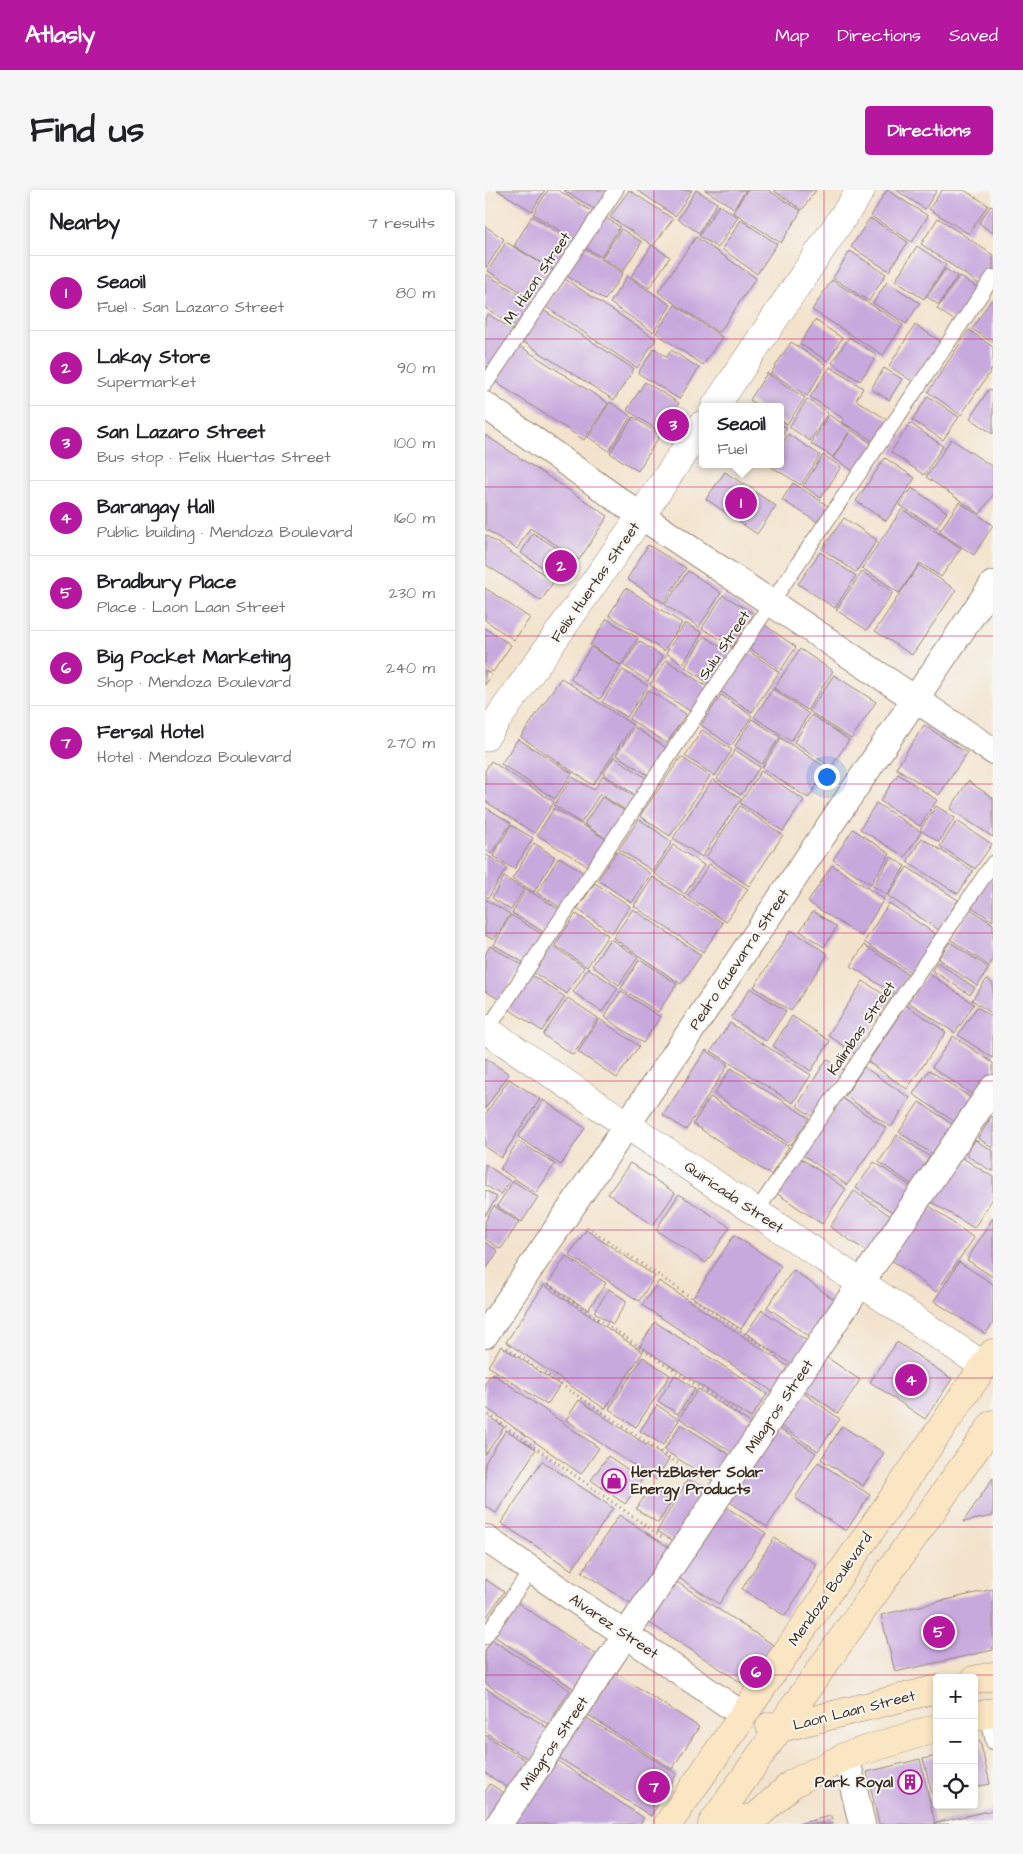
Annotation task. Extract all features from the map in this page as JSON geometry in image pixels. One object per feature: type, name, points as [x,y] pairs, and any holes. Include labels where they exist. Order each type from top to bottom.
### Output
[{"type":"main road","name":"Mendoza Boulevard","points":[[668,1824],[988,1360]]},
{"type":"main road","points":[[712,1824],[777,1728],[993,1424]]},
{"type":"main road","points":[[978,1679],[993,1676]]},
{"type":"main road","name":"Laon Laan Street","points":[[743,1715],[777,1728],[933,1690]]},
{"type":"main road","points":[[716,1824],[756,1817],[792,1784],[846,1756],[933,1729]]},
{"type":"street","points":[[718,403],[861,190]]},
{"type":"street","points":[[485,405],[641,516],[993,751]]},
{"type":"street","name":"Felix Huertas Street","points":[[485,737],[641,516],[699,429]]},
{"type":"street","name":"Pedro Guevarra Street","points":[[486,1334],[993,584]]},
{"type":"street","name":"Quiricada Street","points":[[486,1031],[860,1283],[988,1360]]},
{"type":"street","name":"Milagros Street","points":[[499,1824],[860,1283],[993,1088]]},
{"type":"street","name":"Alvarez Street","points":[[485,1538],[743,1715]]},
{"type":"street","points":[[846,1756],[862,1824]]},
{"type":"lane","name":"M. Hizon Street","points":[[485,385],[616,190]]},
{"type":"lane","name":"Sulu Street","points":[[486,1031],[771,603],[993,277]]},
{"type":"lane","name":"Kalimbas Street","points":[[756,1212],[993,863]]},
{"type":"lane","points":[[485,1637],[531,1570]]},
{"type":"lane","points":[[985,1714],[993,1742]]},
{"type":"path","points":[[567,1214],[802,1372]]},
{"type":"path","points":[[527,1272],[763,1430]]},
{"type":"path","points":[[486,1334],[721,1492]]},
{"type":"path","points":[[485,1412],[682,1551]]},
{"type":"building","points":[[497,190],[545,190],[532,211]]},
{"type":"building","points":[[548,190],[558,190],[594,213],[577,241],[533,214]]},
{"type":"building","points":[[563,190],[608,190],[596,210]]},
{"type":"building","points":[[629,190],[673,219],[653,246],[670,257],[649,288],[631,277],[652,245],[610,217]]},
{"type":"building","points":[[637,190],[692,190],[675,216]]},
{"type":"building","points":[[696,190],[717,203],[699,233],[678,219]]},
{"type":"building","points":[[705,190],[746,190],[734,208]]},
{"type":"building","points":[[747,190],[768,190],[801,211],[781,243],[733,212]]},
{"type":"building","points":[[773,190],[816,190],[802,210]]},
{"type":"building","points":[[887,190],[928,216],[912,242],[871,216]]},
{"type":"building","points":[[896,190],[937,190],[925,209]]},
{"type":"building","points":[[942,190],[964,190],[988,205],[969,234],[929,209]]},
{"type":"building","points":[[719,205],[738,217],[718,248],[699,236]]},
{"type":"building","points":[[990,206],[993,207],[993,233],[979,223]]},
{"type":"building","points":[[602,215],[620,227],[601,257],[582,245]]},
{"type":"building","points":[[532,216],[574,242],[556,272],[514,246]]},
{"type":"building","points":[[870,218],[908,242],[889,271],[851,247]]},
{"type":"building","points":[[938,218],[993,255],[993,270],[982,286],[921,244]]},
{"type":"building","points":[[741,220],[777,244],[757,274],[722,249]]},
{"type":"building","points":[[485,226],[504,239],[487,267],[485,266]]},
{"type":"building","points":[[621,229],[642,242],[623,271],[602,258]]},
{"type":"building","points":[[696,237],[756,278],[719,333],[658,292]]},
{"type":"building","points":[[506,242],[554,271],[535,301],[488,271]]},
{"type":"building","points":[[917,246],[946,265],[924,299],[895,281]]},
{"type":"building","points":[[582,247],[623,273],[605,300],[564,274]]},
{"type":"building","points":[[850,251],[886,274],[869,301],[833,278]]},
{"type":"building","points":[[945,269],[957,276],[939,305],[927,297]]},
{"type":"building","points":[[486,274],[533,303],[518,328],[485,308]]},
{"type":"building","points":[[627,276],[671,305],[653,332],[610,303]]},
{"type":"building","points":[[959,276],[981,290],[960,324],[937,309]]},
{"type":"building","points":[[565,279],[656,339],[637,368],[546,307]]},
{"type":"building","points":[[832,280],[903,325],[883,355],[812,310]]},
{"type":"building","points":[[887,282],[920,303],[906,324],[873,303]]},
{"type":"building","points":[[991,300],[993,301],[993,343],[972,329]]},
{"type":"building","points":[[675,305],[722,337],[703,365],[656,333]]},
{"type":"building","points":[[543,310],[634,369],[614,400],[522,341]]},
{"type":"building","points":[[488,314],[516,332],[492,370],[485,365],[485,319]]},
{"type":"building","points":[[815,320],[842,338],[828,361],[800,344]]},
{"type":"building","points":[[915,325],[945,344],[918,385],[889,366]]},
{"type":"building","points":[[969,330],[993,347],[993,368],[961,415],[928,392]]},
{"type":"building","points":[[849,337],[877,355],[860,381],[832,363]]},
{"type":"building","points":[[791,342],[826,365],[807,396],[771,373]]},
{"type":"building","points":[[518,345],[608,403],[584,440],[494,381]]},
{"type":"building","points":[[654,348],[667,357],[671,350],[699,368],[679,399],[638,373]]},
{"type":"building","points":[[830,367],[863,388],[856,400],[891,422],[878,444],[842,422],[844,419],[810,397]]},
{"type":"building","points":[[884,368],[902,379],[889,400],[871,389]]},
{"type":"building","points":[[767,373],[805,398],[787,424],[784,422],[784,403],[754,403],[750,400]]},
{"type":"building","points":[[645,382],[679,403],[660,432],[627,410]]},
{"type":"building","points":[[989,389],[993,391],[993,434],[970,418]]},
{"type":"building","points":[[928,396],[959,417],[943,440],[912,420]]},
{"type":"building","points":[[807,399],[828,413],[810,441],[789,427]]},
{"type":"building","points":[[610,402],[631,416],[609,451],[588,437]]},
{"type":"building","points":[[829,415],[851,429],[833,457],[811,444]]},
{"type":"building","points":[[633,417],[660,435],[638,471],[610,453]]},
{"type":"building","points":[[910,423],[943,446],[924,475],[891,452]]},
{"type":"building","points":[[851,430],[876,446],[858,474],[833,458]]},
{"type":"building","points":[[788,434],[820,455],[801,485],[773,468],[784,468],[784,440]]},
{"type":"building","points":[[485,435],[608,516],[579,560],[530,528],[517,549],[485,529]]},
{"type":"building","points":[[951,439],[993,467],[993,495],[980,514],[926,477]]},
{"type":"building","points":[[823,455],[841,467],[821,498],[803,486]]},
{"type":"building","points":[[885,458],[915,478],[886,521],[856,501]]},
{"type":"building","points":[[725,472],[776,506],[757,534],[706,499]]},
{"type":"building","points":[[793,483],[831,508],[821,524],[782,500]]},
{"type":"building","points":[[912,488],[947,512],[936,528],[900,505]]},
{"type":"building","points":[[959,502],[993,525],[974,555],[939,532]]},
{"type":"building","points":[[902,509],[961,548],[941,577],[920,563],[899,593],[862,568]]},
{"type":"building","points":[[844,518],[877,540],[856,572],[822,549]]},
{"type":"building","points":[[533,533],[572,558],[559,578],[521,553]]},
{"type":"building","points":[[485,535],[554,581],[541,601],[485,564]]},
{"type":"building","points":[[648,545],[686,568],[664,603],[627,579]]},
{"type":"building","points":[[820,552],[856,576],[835,608],[798,584]]},
{"type":"building","points":[[919,565],[956,590],[912,655],[875,631]]},
{"type":"building","points":[[688,571],[721,593],[699,627],[665,605]]},
{"type":"building","points":[[862,572],[893,592],[867,630],[836,610]]},
{"type":"building","points":[[485,588],[530,618],[514,640],[485,620]]},
{"type":"building","points":[[626,588],[682,623],[664,651],[609,615]]},
{"type":"building","points":[[723,595],[754,614],[732,647],[702,628]]},
{"type":"building","points":[[607,619],[638,638],[621,665],[590,645]]},
{"type":"building","points":[[685,623],[702,633],[683,664],[666,653]]},
{"type":"building","points":[[763,624],[796,647],[781,670],[747,647]]},
{"type":"building","points":[[485,628],[511,645],[493,672],[485,666]]},
{"type":"building","points":[[704,636],[732,654],[712,685],[685,667]]},
{"type":"building","points":[[639,641],[663,657],[648,681],[623,665]]},
{"type":"building","points":[[591,647],[621,666],[600,699],[570,679]]},
{"type":"building","points":[[746,649],[779,672],[752,712],[718,690]]},
{"type":"building","points":[[800,649],[833,671],[807,710],[774,688]]},
{"type":"building","points":[[666,660],[709,688],[693,713],[650,685]]},
{"type":"building","points":[[485,670],[492,675],[485,685]]},
{"type":"building","points":[[623,670],[648,686],[627,717],[602,702]]},
{"type":"building","points":[[834,675],[876,702],[851,739],[809,711]]},
{"type":"building","points":[[561,678],[633,725],[593,785],[521,737]]},
{"type":"building","points":[[773,689],[809,714],[791,741],[754,717]]},
{"type":"building","points":[[648,690],[686,714],[667,743],[629,719]]},
{"type":"building","points":[[721,695],[752,716],[731,746],[701,725]]},
{"type":"building","points":[[812,715],[849,740],[831,767],[794,742]]},
{"type":"building","points":[[752,719],[780,737],[762,764],[735,746]]},
{"type":"building","points":[[924,725],[967,753],[939,795],[896,768]]},
{"type":"building","points":[[634,727],[668,749],[651,777],[616,755]]},
{"type":"building","points":[[702,730],[732,750],[715,776],[685,756]]},
{"type":"building","points":[[781,738],[828,769],[808,798],[762,768]]},
{"type":"building","points":[[518,739],[572,773],[555,799],[501,764]]},
{"type":"building","points":[[735,750],[760,767],[741,795],[717,779]]},
{"type":"building","points":[[614,757],[648,779],[637,796],[603,774]]},
{"type":"building","points":[[681,757],[710,776],[670,836],[640,816]]},
{"type":"building","points":[[491,761],[554,802],[534,833],[485,801],[485,771]]},
{"type":"building","points":[[761,771],[804,800],[783,831],[740,803]]},
{"type":"building","points":[[898,774],[937,800],[920,826],[880,801]]},
{"type":"building","points":[[603,776],[634,796],[625,810],[600,794],[581,823],[554,805],[572,777],[594,790]]},
{"type":"building","points":[[713,779],[741,799],[702,857],[673,838]]},
{"type":"building","points":[[968,781],[993,798],[993,837],[950,809]]},
{"type":"building","points":[[602,797],[626,812],[608,840],[584,824]]},
{"type":"building","points":[[876,803],[921,832],[905,857],[860,829]]},
{"type":"building","points":[[740,806],[783,835],[749,886],[706,857]]},
{"type":"building","points":[[936,806],[955,818],[939,842],[920,830]]},
{"type":"building","points":[[485,807],[511,823],[491,854],[485,850]]},
{"type":"building","points":[[554,808],[606,839],[589,867],[537,835]]},
{"type":"building","points":[[639,819],[672,842],[653,871],[619,849]]},
{"type":"building","points":[[957,821],[992,844],[975,869],[940,846]]},
{"type":"building","points":[[511,825],[533,838],[514,869],[493,856]]},
{"type":"building","points":[[853,829],[890,854],[871,884],[833,860]]},
{"type":"building","points":[[922,838],[973,871],[958,894],[907,862]]},
{"type":"building","points":[[534,843],[555,857],[534,892],[512,879]]},
{"type":"building","points":[[673,845],[704,865],[685,894],[654,873]]},
{"type":"building","points":[[617,851],[651,874],[632,903],[598,880]]},
{"type":"building","points":[[485,854],[507,868],[488,898],[485,896]]},
{"type":"building","points":[[559,857],[584,873],[562,908],[537,893]]},
{"type":"building","points":[[891,857],[905,866],[887,895],[873,886]]},
{"type":"building","points":[[709,864],[748,889],[726,922],[688,896]]},
{"type":"building","points":[[832,865],[884,899],[861,936],[808,902]]},
{"type":"building","points":[[907,867],[958,900],[939,930],[888,896]]},
{"type":"building","points":[[504,877],[524,889],[511,910],[492,898]]},
{"type":"building","points":[[653,877],[723,923],[703,952],[634,906]]},
{"type":"building","points":[[989,878],[993,881],[993,921],[970,906]]},
{"type":"building","points":[[595,883],[630,906],[612,933],[577,909]]},
{"type":"building","points":[[526,889],[559,909],[545,933],[512,913]]},
{"type":"building","points":[[485,899],[510,914],[494,940],[485,935]]},
{"type":"building","points":[[889,903],[937,935],[912,973],[864,942]]},
{"type":"building","points":[[633,909],[701,955],[681,984],[613,938]]},
{"type":"building","points":[[970,909],[993,924],[993,960],[989,966],[950,939]]},
{"type":"building","points":[[813,911],[837,927],[824,947],[800,931]]},
{"type":"building","points":[[576,914],[608,935],[587,967],[555,945]]},
{"type":"building","points":[[511,915],[543,935],[526,964],[494,945]]},
{"type":"building","points":[[791,930],[828,954],[791,1011],[754,987]]},
{"type":"building","points":[[610,939],[638,957],[619,985],[592,966]]},
{"type":"building","points":[[950,942],[989,968],[977,986],[938,959]]},
{"type":"building","points":[[551,945],[584,967],[567,994],[533,972]]},
{"type":"building","points":[[864,945],[908,974],[895,995],[851,966]]},
{"type":"building","points":[[490,946],[522,965],[500,1000],[485,991],[485,955]]},
{"type":"building","points":[[640,959],[677,984],[658,1012],[621,988]]},
{"type":"building","points":[[937,962],[975,988],[970,995],[932,970]]},
{"type":"building","points":[[588,968],[618,988],[602,1012],[573,992]]},
{"type":"building","points":[[928,973],[974,1004],[955,1033],[908,1002]]},
{"type":"building","points":[[530,974],[565,997],[542,1031],[507,1008]]},
{"type":"building","points":[[987,979],[993,984],[993,1014],[972,1000]]},
{"type":"building","points":[[863,981],[891,999],[856,1054],[828,1035]]},
{"type":"building","points":[[750,988],[786,1011],[766,1041],[731,1018]]},
{"type":"building","points":[[621,991],[660,1017],[643,1043],[604,1017]]},
{"type":"building","points":[[568,998],[598,1018],[573,1055],[543,1035]]},
{"type":"building","points":[[906,1005],[946,1032],[907,1089],[868,1062]]},
{"type":"building","points":[[977,1007],[993,1017],[993,1058],[958,1035]]},
{"type":"building","points":[[792,1016],[830,1041],[811,1071],[773,1046]]},
{"type":"building","points":[[599,1019],[639,1046],[617,1078],[578,1052]]},
{"type":"building","points":[[730,1023],[811,1075],[793,1103],[711,1051]]},
{"type":"building","points":[[953,1036],[993,1063],[993,1079],[979,1099],[932,1067]]},
{"type":"building","points":[[706,1050],[728,1065],[686,1130],[663,1115]]},
{"type":"building","points":[[485,1058],[509,1074],[485,1109]]},
{"type":"building","points":[[827,1059],[844,1071],[814,1117],[797,1106]]},
{"type":"building","points":[[864,1067],[910,1098],[891,1127],[845,1096]]},
{"type":"building","points":[[731,1068],[809,1118],[791,1145],[714,1094]]},
{"type":"building","points":[[929,1070],[977,1102],[961,1126],[913,1094]]},
{"type":"building","points":[[509,1079],[540,1099],[501,1158],[485,1147],[485,1115]]},
{"type":"building","points":[[710,1097],[789,1147],[771,1175],[693,1124]]},
{"type":"building","points":[[842,1098],[886,1128],[847,1185],[803,1155]]},
{"type":"building","points":[[543,1100],[585,1128],[561,1165],[518,1137]]},
{"type":"building","points":[[919,1102],[960,1129],[940,1159],[899,1132]]},
{"type":"building","points":[[993,1117],[993,1148],[978,1138]]},
{"type":"building","points":[[897,1135],[938,1162],[920,1190],[879,1162]]},
{"type":"building","points":[[975,1140],[993,1151],[993,1172],[966,1155]]},
{"type":"building","points":[[518,1141],[555,1164],[536,1193],[500,1169]]},
{"type":"building","points":[[956,1154],[993,1177],[993,1198],[974,1228],[928,1200]]},
{"type":"building","points":[[799,1157],[846,1189],[822,1224],[775,1192]]},
{"type":"building","points":[[874,1162],[918,1191],[900,1217],[856,1188]]},
{"type":"building","points":[[630,1163],[675,1193],[653,1225],[608,1194]]},
{"type":"building","points":[[485,1164],[510,1181],[501,1195],[485,1185]]},
{"type":"building","points":[[513,1181],[538,1197],[522,1222],[497,1206]]},
{"type":"building","points":[[485,1190],[497,1197],[485,1216]]},
{"type":"building","points":[[854,1191],[898,1221],[875,1257],[830,1227]]},
{"type":"building","points":[[679,1194],[730,1227],[706,1263],[656,1230]]},
{"type":"building","points":[[921,1200],[974,1238],[936,1292],[883,1254]]},
{"type":"building","points":[[494,1206],[519,1222],[501,1249],[485,1239],[485,1221]]},
{"type":"building","points":[[993,1218],[993,1277],[967,1260]]},
{"type":"building","points":[[586,1230],[655,1276],[639,1301],[569,1255]]},
{"type":"building","points":[[734,1235],[781,1266],[741,1329],[693,1298]]},
{"type":"building","points":[[485,1242],[498,1251],[485,1271]]},
{"type":"building","points":[[566,1256],[606,1283],[588,1310],[548,1284]]},
{"type":"building","points":[[959,1262],[993,1284],[993,1323],[985,1334],[934,1301]]},
{"type":"building","points":[[793,1270],[839,1303],[813,1339],[767,1307]]},
{"type":"building","points":[[659,1281],[791,1368],[775,1393],[642,1305]]},
{"type":"building","points":[[544,1285],[643,1352],[605,1409],[506,1342]]},
{"type":"building","points":[[609,1289],[627,1301],[613,1324],[594,1312]]},
{"type":"building","points":[[762,1310],[807,1341],[791,1364],[746,1333]]},
{"type":"building","points":[[655,1322],[767,1394],[751,1418],[640,1346]]},
{"type":"building","points":[[897,1342],[952,1379],[925,1419],[870,1382]]},
{"type":"building","points":[[501,1346],[560,1385],[547,1405],[488,1366]]},
{"type":"building","points":[[819,1352],[860,1380],[838,1413],[797,1385]]},
{"type":"building","points":[[643,1357],[670,1375],[636,1427],[609,1409]]},
{"type":"building","points":[[492,1373],[599,1448],[581,1474],[485,1407],[485,1383]]},
{"type":"building","points":[[675,1375],[695,1389],[678,1414],[658,1401]]},
{"type":"building","points":[[698,1389],[752,1424],[733,1453],[679,1418]]},
{"type":"building","points":[[799,1390],[840,1419],[818,1451],[776,1423]]},
{"type":"building","points":[[579,1400],[669,1460],[656,1480],[566,1420]]},
{"type":"building","points":[[657,1405],[679,1420],[663,1445],[640,1431]]},
{"type":"building","points":[[485,1414],[504,1427],[485,1455]]},
{"type":"building","points":[[770,1422],[816,1453],[767,1527],[721,1496]]},
{"type":"building","points":[[681,1424],[730,1455],[713,1481],[664,1450]]},
{"type":"building","points":[[842,1426],[884,1453],[863,1486],[821,1459]]},
{"type":"building","points":[[506,1430],[536,1449],[496,1513],[485,1506],[485,1463]]},
{"type":"building","points":[[608,1456],[642,1479],[625,1504],[591,1480]]},
{"type":"building","points":[[542,1461],[613,1508],[572,1570],[501,1523]]},
{"type":"building","points":[[818,1462],[870,1495],[846,1531],[795,1498]]},
{"type":"building","points":[[993,1478],[993,1516],[963,1522]]},
{"type":"building","points":[[688,1479],[714,1495],[682,1546],[657,1531]]},
{"type":"building","points":[[650,1488],[672,1501],[658,1523],[636,1509]]},
{"type":"building","points":[[720,1503],[766,1533],[719,1604],[673,1574]]},
{"type":"building","points":[[619,1515],[670,1548],[633,1605],[582,1572]]},
{"type":"building","points":[[774,1538],[817,1565],[785,1616],[742,1589]]},
{"type":"building","points":[[485,1579],[504,1592],[485,1619]]},
{"type":"building","points":[[672,1579],[775,1646],[748,1687],[645,1620]]},
{"type":"building","points":[[993,1589],[993,1650],[895,1672],[881,1615]]},
{"type":"building","points":[[513,1600],[600,1657],[577,1691],[491,1634]]},
{"type":"building","points":[[492,1640],[570,1690],[548,1724],[485,1683],[485,1651]]},
{"type":"building","points":[[611,1670],[699,1727],[672,1769],[585,1713]]},
{"type":"building","points":[[485,1688],[551,1730],[531,1761],[485,1732]]},
{"type":"building","points":[[582,1715],[677,1774],[651,1816],[556,1756]]},
{"type":"building","points":[[485,1735],[530,1763],[513,1791],[485,1773]]},
{"type":"building","points":[[978,1741],[980,1741],[990,1784],[978,1786],[978,1764]]},
{"type":"building","points":[[550,1756],[644,1818],[640,1824],[506,1824]]},
{"type":"building","points":[[933,1757],[933,1797],[923,1759]]},
{"type":"building","points":[[920,1759],[935,1824],[879,1824],[867,1772]]},
{"type":"building","points":[[490,1784],[509,1796],[488,1824],[485,1822],[485,1792]]},
{"type":"building","points":[[993,1810],[993,1824],[935,1824],[935,1823]]},
{"type":"building","points":[[831,1816],[833,1824],[801,1824],[801,1823]]},
{"type":"place","name":"San Lazaro Street","points":[[673,425]]},
{"type":"place","name":"Seaoil","points":[[741,503]]},
{"type":"place","name":"Lakay Store","points":[[561,566]]},
{"type":"place","name":"Barangay Hall","points":[[911,1380]]},
{"type":"place","name":"HertzBlaster Solar Energy Products","points":[[614,1481]]},
{"type":"place","name":"Bradbury Place","points":[[939,1632]]},
{"type":"place","name":"Big Pocket Marketing","points":[[756,1672]]},
{"type":"place","name":"Park Royal","points":[[910,1782]]},
{"type":"place","name":"Fersal Hotel","points":[[654,1787]]}]
